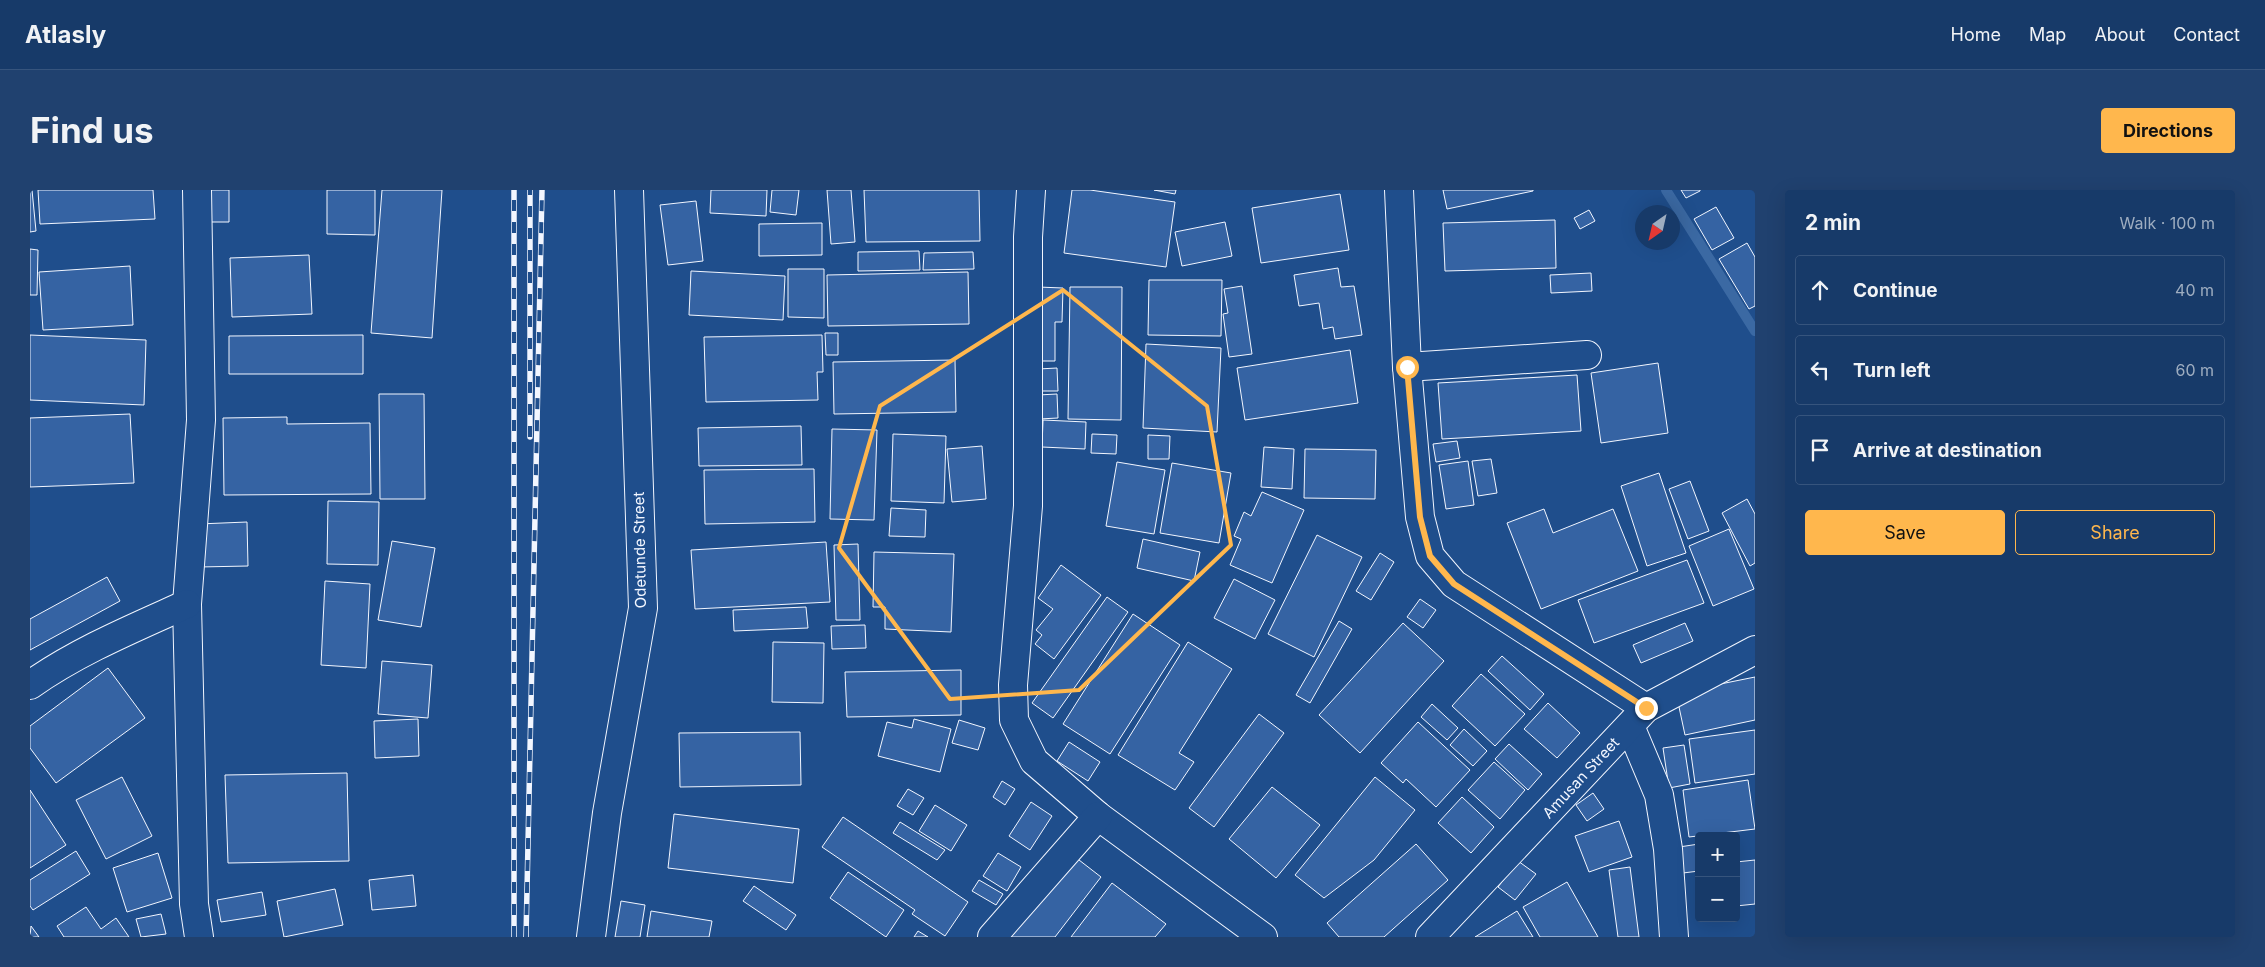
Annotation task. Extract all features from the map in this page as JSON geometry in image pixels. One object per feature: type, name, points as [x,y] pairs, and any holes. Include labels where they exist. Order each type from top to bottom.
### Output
[{"type":"street","points":[[197,190],[201,420],[187,604],[194,904],[199,937]]},
{"type":"street","name":"Odetunde Street","points":[[591,937],[607,813],[643,608],[629,190]]},
{"type":"street","points":[[1031,190],[1028,237],[1028,506],[1014,685],[1014,720],[1034,761],[1098,816],[1262,937]]},
{"type":"street","points":[[1399,190],[1407,367],[1420,517],[1430,556],[1454,584],[1638,717],[1659,794],[1668,849],[1674,937]]},
{"type":"street","points":[[1407,367],[1587,355]]},
{"type":"street","points":[[30,685],[54,668],[125,632],[187,604]]},
{"type":"street","name":"Amusan Street","points":[[1430,937],[1638,717],[1755,650]]},
{"type":"street","points":[[992,937],[1098,816]]},
{"type":"highlighted area","points":[[1063,290],[1207,406],[1231,545],[1079,690],[950,699],[839,548],[880,406]]},
{"type":"building","points":[[30,190],[32,190],[36,231],[30,232]]},
{"type":"building","points":[[38,190],[153,190],[155,219],[40,224]]},
{"type":"building","points":[[206,190],[229,190],[229,222],[205,222]]},
{"type":"building","points":[[327,190],[375,190],[375,235],[327,234]]},
{"type":"building","points":[[382,190],[442,190],[432,338],[371,333]]},
{"type":"building","points":[[711,190],[767,190],[766,216],[710,213]]},
{"type":"building","points":[[772,190],[799,190],[796,215],[770,212]]},
{"type":"building","points":[[827,190],[851,190],[855,242],[831,244]]},
{"type":"building","points":[[864,190],[979,190],[980,241],[866,242]]},
{"type":"building","points":[[1072,190],[1090,190],[1175,202],[1166,267],[1064,253]]},
{"type":"building","points":[[1154,190],[1176,190],[1175,194]]},
{"type":"building","points":[[1443,190],[1533,190],[1533,191],[1447,209]]},
{"type":"building","points":[[1681,190],[1700,190],[1700,191],[1686,198]]},
{"type":"building","points":[[1340,194],[1349,250],[1261,263],[1252,208]]},
{"type":"building","points":[[696,201],[703,261],[668,265],[660,205]]},
{"type":"building","points":[[1716,207],[1734,238],[1712,250],[1694,219]]},
{"type":"building","points":[[1589,210],[1595,221],[1580,229],[1574,218]]},
{"type":"building","points":[[1555,220],[1556,268],[1445,271],[1443,223]]},
{"type":"building","points":[[1225,222],[1232,256],[1182,266],[1175,232]]},
{"type":"building","points":[[822,223],[822,255],[759,256],[759,224]]},
{"type":"building","points":[[1747,243],[1755,257],[1755,306],[1749,309],[1719,259]]},
{"type":"building","points":[[30,249],[38,250],[37,295],[30,295]]},
{"type":"building","points":[[919,251],[920,270],[858,271],[858,252]]},
{"type":"building","points":[[973,252],[974,269],[923,270],[924,253]]},
{"type":"building","points":[[309,255],[312,314],[232,317],[230,258]]},
{"type":"building","points":[[130,266],[133,325],[43,330],[39,272]]},
{"type":"building","points":[[1338,268],[1341,287],[1354,286],[1362,335],[1335,339],[1333,327],[1323,329],[1319,303],[1299,306],[1294,275]]},
{"type":"building","points":[[788,269],[824,269],[824,318],[788,317]]},
{"type":"building","points":[[691,271],[785,276],[783,320],[689,315]]},
{"type":"building","points":[[968,272],[969,324],[828,326],[827,275]]},
{"type":"building","points":[[1591,273],[1592,291],[1551,293],[1550,275]]},
{"type":"building","points":[[1149,280],[1222,280],[1221,336],[1148,335]]},
{"type":"building","points":[[1242,286],[1252,354],[1229,357],[1223,314],[1228,313],[1224,289]]},
{"type":"building","points":[[1038,287],[1063,288],[1062,322],[1055,322],[1055,361],[1037,361]]},
{"type":"building","points":[[1070,287],[1122,287],[1121,420],[1068,419]]},
{"type":"building","points":[[825,333],[838,333],[838,355],[826,355]]},
{"type":"building","points":[[30,335],[146,340],[144,405],[30,400]]},
{"type":"building","points":[[363,335],[363,374],[229,374],[229,336]]},
{"type":"building","points":[[822,335],[823,372],[817,372],[818,400],[706,402],[704,337]]},
{"type":"building","points":[[1146,344],[1221,348],[1217,432],[1143,428]]},
{"type":"building","points":[[1350,350],[1358,403],[1245,420],[1237,368]]},
{"type":"building","points":[[955,360],[956,412],[834,414],[833,362]]},
{"type":"building","points":[[1658,363],[1668,433],[1601,443],[1591,373]]},
{"type":"building","points":[[1057,368],[1058,391],[1039,391],[1038,369]]},
{"type":"building","points":[[1577,375],[1581,431],[1442,439],[1438,383]]},
{"type":"building","points":[[379,394],[424,394],[425,499],[380,499]]},
{"type":"building","points":[[1057,394],[1058,418],[1039,419],[1038,395]]},
{"type":"building","points":[[130,414],[134,483],[30,487],[30,418]]},
{"type":"building","points":[[287,417],[287,424],[370,423],[371,494],[224,495],[223,418]]},
{"type":"building","points":[[1043,420],[1086,422],[1085,449],[1042,447]]},
{"type":"building","points":[[801,426],[802,465],[699,466],[698,428]]},
{"type":"building","points":[[832,429],[877,430],[874,520],[830,519]]},
{"type":"building","points":[[893,434],[946,436],[944,503],[891,501]]},
{"type":"building","points":[[1092,434],[1117,435],[1116,454],[1091,453]]},
{"type":"building","points":[[1148,435],[1170,436],[1169,459],[1148,459]]},
{"type":"building","points":[[1457,441],[1460,458],[1436,462],[1433,444]]},
{"type":"building","points":[[982,446],[986,499],[952,502],[947,449]]},
{"type":"building","points":[[1264,447],[1294,449],[1292,489],[1261,487]]},
{"type":"building","points":[[1305,449],[1376,450],[1375,499],[1304,498]]},
{"type":"building","points":[[1491,459],[1497,493],[1478,496],[1472,461]]},
{"type":"building","points":[[1468,461],[1474,505],[1446,509],[1439,465]]},
{"type":"building","points":[[1117,462],[1165,470],[1154,534],[1106,526]]},
{"type":"building","points":[[1172,463],[1231,473],[1219,543],[1160,533]]},
{"type":"building","points":[[814,469],[815,522],[705,524],[704,470]]},
{"type":"building","points":[[1659,473],[1686,553],[1647,566],[1621,486]]},
{"type":"building","points":[[1690,481],[1709,531],[1688,539],[1669,489]]},
{"type":"building","points":[[1262,492],[1304,510],[1272,583],[1230,565],[1241,539],[1234,536],[1244,512],[1251,516]]},
{"type":"building","points":[[1747,499],[1755,514],[1755,563],[1750,566],[1722,513]]},
{"type":"building","points":[[328,501],[379,502],[378,565],[327,564]]},
{"type":"building","points":[[891,508],[926,510],[925,537],[889,536]]},
{"type":"building","points":[[1544,509],[1553,533],[1613,509],[1638,571],[1541,609],[1507,523]]},
{"type":"building","points":[[247,522],[248,566],[199,567],[198,524]]},
{"type":"building","points":[[1729,529],[1754,589],[1713,606],[1689,546]]},
{"type":"building","points":[[1317,535],[1362,557],[1314,657],[1268,634]]},
{"type":"building","points":[[1143,539],[1200,552],[1194,581],[1137,568]]},
{"type":"building","points":[[392,541],[435,548],[421,627],[378,620]]},
{"type":"building","points":[[826,542],[830,602],[695,609],[691,550]]},
{"type":"building","points":[[858,544],[860,620],[836,620],[834,545]]},
{"type":"building","points":[[874,552],[954,554],[951,632],[885,629],[885,607],[873,607]]},
{"type":"building","points":[[1380,553],[1394,562],[1371,600],[1356,591]]},
{"type":"building","points":[[1687,560],[1704,603],[1594,643],[1578,600]]},
{"type":"building","points":[[1061,565],[1101,595],[1054,659],[1035,644],[1042,635],[1036,630],[1053,609],[1038,598]]},
{"type":"building","points":[[107,577],[120,601],[30,650],[30,619]]},
{"type":"building","points":[[1234,579],[1275,600],[1255,639],[1214,618]]},
{"type":"building","points":[[325,581],[370,584],[366,668],[321,665]]},
{"type":"building","points":[[1107,597],[1128,612],[1053,718],[1032,703]]},
{"type":"building","points":[[1420,599],[1436,610],[1423,628],[1407,617]]},
{"type":"building","points":[[806,607],[808,628],[734,631],[733,610]]},
{"type":"building","points":[[1133,614],[1180,645],[1110,754],[1063,724]]},
{"type":"building","points":[[1339,621],[1352,629],[1310,703],[1296,695]]},
{"type":"building","points":[[1403,623],[1444,661],[1360,753],[1319,715]]},
{"type":"building","points":[[1685,623],[1693,641],[1641,663],[1633,645]]},
{"type":"building","points":[[865,625],[866,648],[832,649],[831,626]]},
{"type":"building","points":[[773,642],[824,643],[823,703],[772,702]]},
{"type":"building","points":[[1188,642],[1232,669],[1179,753],[1194,762],[1175,790],[1118,755]]},
{"type":"building","points":[[1502,656],[1544,694],[1530,710],[1488,671]]},
{"type":"building","points":[[382,661],[432,665],[428,718],[378,714]]},
{"type":"building","points":[[108,668],[145,718],[56,783],[30,748],[30,726]]},
{"type":"building","points":[[961,670],[961,715],[847,717],[845,672]]},
{"type":"building","points":[[1481,674],[1525,714],[1495,746],[1452,706]]},
{"type":"building","points":[[1755,677],[1755,720],[1685,735],[1676,693]]},
{"type":"building","points":[[1548,703],[1580,733],[1557,758],[1524,729]]},
{"type":"building","points":[[1432,704],[1458,728],[1447,740],[1421,717]]},
{"type":"building","points":[[1259,714],[1284,733],[1214,827],[1189,808]]},
{"type":"building","points":[[418,719],[419,756],[375,758],[374,721]]},
{"type":"building","points":[[914,719],[951,729],[940,772],[878,756],[887,722],[912,728]]},
{"type":"building","points":[[959,720],[985,728],[978,750],[952,743]]},
{"type":"building","points":[[1418,722],[1470,770],[1436,807],[1406,779],[1403,783],[1381,763]]},
{"type":"building","points":[[1464,729],[1487,751],[1473,766],[1450,745]]},
{"type":"building","points":[[1755,730],[1755,774],[1695,783],[1689,739]]},
{"type":"building","points":[[800,732],[801,785],[680,787],[679,733]]},
{"type":"building","points":[[1069,742],[1100,762],[1088,781],[1057,761]]},
{"type":"building","points":[[1509,744],[1542,774],[1528,790],[1495,759]]},
{"type":"building","points":[[1684,745],[1690,784],[1669,788],[1663,748]]},
{"type":"building","points":[[1494,762],[1525,790],[1500,819],[1468,790]]},
{"type":"building","points":[[347,773],[349,861],[228,863],[225,775]]},
{"type":"building","points":[[122,777],[152,836],[106,859],[76,800]]},
{"type":"building","points":[[1375,777],[1415,810],[1374,860],[1324,898],[1295,875]]},
{"type":"building","points":[[1748,780],[1755,829],[1730,832],[1695,832],[1695,836],[1689,837],[1683,790]]},
{"type":"building","points":[[1002,781],[1015,789],[1005,805],[993,797]]},
{"type":"building","points":[[1272,787],[1320,825],[1276,878],[1229,839]]},
{"type":"building","points":[[908,789],[924,798],[913,815],[897,806]]},
{"type":"building","points":[[30,790],[66,845],[30,868]]},
{"type":"building","points":[[1593,793],[1604,809],[1587,821],[1576,805]]},
{"type":"building","points":[[1462,797],[1494,827],[1471,853],[1438,823]]},
{"type":"building","points":[[1031,802],[1052,816],[1030,850],[1009,836]]},
{"type":"building","points":[[935,805],[967,825],[951,851],[919,831]]},
{"type":"building","points":[[674,814],[799,829],[793,883],[668,868]]},
{"type":"building","points":[[843,817],[968,902],[945,936],[912,914],[915,910],[822,847]]},
{"type":"building","points":[[1619,821],[1632,857],[1589,872],[1575,836]]},
{"type":"building","points":[[900,822],[945,850],[937,860],[893,833]]},
{"type":"building","points":[[1416,844],[1448,880],[1384,937],[1339,937],[1327,923]]},
{"type":"building","points":[[1695,845],[1695,872],[1683,873],[1679,847]]},
{"type":"building","points":[[76,851],[90,874],[33,910],[30,906],[30,880]]},
{"type":"building","points":[[158,853],[172,898],[127,912],[113,868]]},
{"type":"building","points":[[998,853],[1021,867],[1007,891],[983,876]]},
{"type":"building","points":[[1070,853],[1101,877],[1055,937],[1005,937]]},
{"type":"building","points":[[1755,860],[1755,904],[1740,906],[1740,862]]},
{"type":"building","points":[[1518,861],[1536,874],[1515,900],[1498,887]]},
{"type":"building","points":[[1630,867],[1639,937],[1618,937],[1609,870]]},
{"type":"building","points":[[848,872],[904,910],[886,937],[830,898]]},
{"type":"building","points":[[413,875],[416,906],[372,910],[369,880]]},
{"type":"building","points":[[979,880],[1003,894],[996,905],[972,891]]},
{"type":"building","points":[[1567,882],[1598,937],[1540,937],[1523,907]]},
{"type":"building","points":[[1112,883],[1166,924],[1155,937],[1071,937]]},
{"type":"building","points":[[754,886],[796,915],[786,930],[743,901]]},
{"type":"building","points":[[335,889],[343,925],[284,937],[277,901]]},
{"type":"building","points":[[262,892],[266,915],[221,922],[217,900]]},
{"type":"building","points":[[621,901],[645,905],[640,937],[615,937]]},
{"type":"building","points":[[86,907],[101,929],[116,918],[129,937],[64,937],[57,926]]},
{"type":"building","points":[[651,911],[712,921],[709,937],[647,937]]},
{"type":"building","points":[[1517,911],[1533,937],[1475,937]]},
{"type":"building","points":[[161,914],[166,934],[141,937],[136,919]]},
{"type":"building","points":[[31,926],[39,937],[30,937]]},
{"type":"building","points":[[918,931],[928,937],[914,937]]},
{"type":"waterway","points":[[1666,190],[1755,331]]},
{"type":"railway","points":[[514,190],[514,937]]},
{"type":"railway","points":[[530,190],[530,437]]},
{"type":"railway","points":[[526,937],[542,190]]},
{"type":"route","points":[[1407,367],[1420,517],[1430,556],[1454,584],[1646,708]]}]
